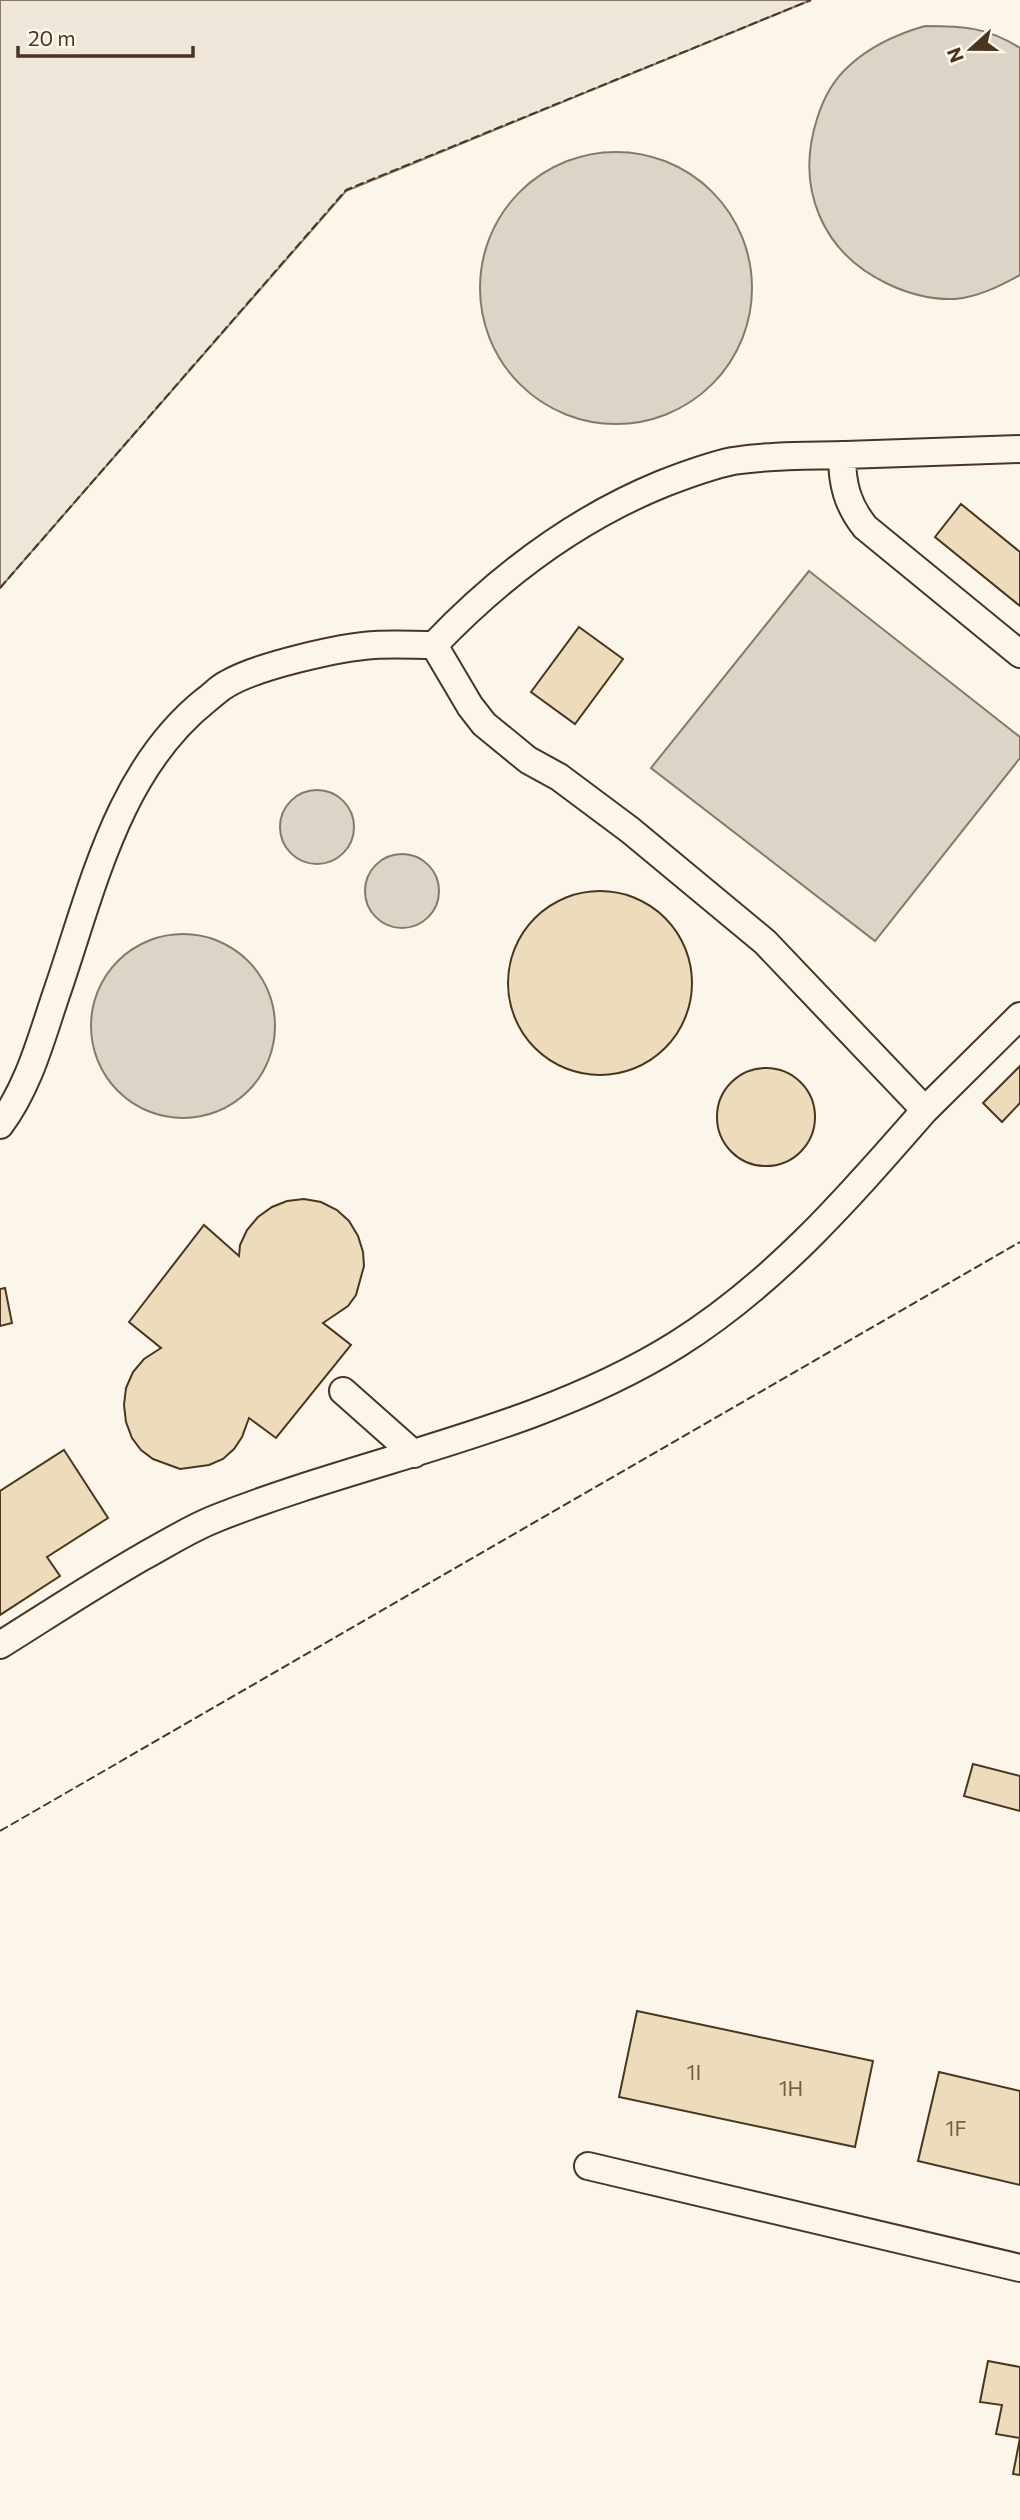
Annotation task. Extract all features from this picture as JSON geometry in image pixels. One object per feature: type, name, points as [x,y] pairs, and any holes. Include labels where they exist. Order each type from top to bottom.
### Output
[{"type":"lane","points":[[0,1125],[27,1078],[110,839],[127,799],[146,765],[170,733],[227,684],[292,661],[373,645],[434,645],[498,584],[568,532],[615,505],[691,473],[733,461],[775,457],[1020,449]]},
{"type":"lane","points":[[842,455],[845,495],[853,512],[865,527],[1020,654]]},
{"type":"lane","points":[[434,645],[459,689],[484,724],[528,760],[559,777],[630,830],[765,942],[925,1110]]},
{"type":"lane","points":[[0,1645],[133,1562],[213,1520],[507,1422],[572,1397],[675,1346],[727,1310],[806,1242],[925,1110],[1020,1016]]},
{"type":"lane","points":[[343,1391],[414,1454]]},
{"type":"lane","points":[[588,2166],[1020,2268]]},
{"type":"shaded area","points":[[0,0],[811,0],[346,191],[0,588]]},
{"type":"shaded area","points":[[925,26],[974,29],[997,36],[1020,48],[1020,275],[997,287],[964,298],[946,299],[912,293],[896,288],[865,271],[846,255],[831,236],[812,193],[811,145],[817,119],[834,83],[850,65],[876,46]]},
{"type":"shaded area","points":[[616,152],[643,154],[668,162],[692,175],[712,192],[729,212],[742,236],[750,261],[750,315],[742,340],[729,364],[712,384],[692,401],[668,414],[643,422],[616,424],[589,422],[564,414],[540,401],[520,384],[503,364],[490,340],[482,315],[480,288],[482,261],[490,236],[503,212],[520,192],[540,175],[564,162],[589,154]]},
{"type":"shaded area","points":[[809,571],[1020,737],[1020,758],[875,941],[651,768]]},
{"type":"shaded area","points":[[310,790],[324,790],[338,796],[348,806],[354,827],[348,848],[338,858],[324,864],[310,864],[296,858],[286,848],[280,834],[280,820],[286,806],[296,796]]},
{"type":"shaded area","points":[[395,854],[409,854],[423,860],[433,870],[439,891],[433,912],[423,922],[409,928],[395,928],[381,922],[371,912],[365,898],[365,884],[371,870],[381,860]]},
{"type":"shaded area","points":[[183,934],[218,941],[234,949],[248,961],[260,975],[268,991],[275,1026],[268,1061],[260,1077],[248,1091],[234,1103],[218,1111],[183,1118],[148,1111],[132,1103],[118,1091],[106,1077],[98,1061],[91,1026],[98,991],[106,975],[118,961],[132,949],[148,941]]},
{"type":"building","points":[[961,504],[1020,552],[1020,606],[935,537]]},
{"type":"building","points":[[579,627],[623,659],[575,724],[531,692]]},
{"type":"building","points":[[600,891],[635,898],[665,918],[685,948],[692,983],[685,1018],[665,1048],[635,1068],[600,1075],[565,1068],[535,1048],[515,1018],[508,983],[515,948],[535,918],[565,898]]},
{"type":"building","points":[[1020,1066],[1020,1103],[1002,1122],[983,1103]]},
{"type":"building","points":[[766,1068],[785,1072],[800,1083],[811,1098],[815,1117],[811,1136],[800,1151],[785,1162],[766,1166],[747,1162],[732,1151],[721,1136],[717,1117],[721,1098],[732,1083],[747,1072]]},
{"type":"building","points":[[304,1199],[321,1202],[337,1210],[349,1221],[358,1236],[364,1266],[356,1295],[348,1306],[323,1323],[351,1345],[276,1438],[249,1418],[234,1449],[223,1459],[209,1465],[180,1469],[153,1459],[141,1450],[132,1438],[124,1405],[126,1388],[133,1372],[144,1359],[161,1348],[129,1322],[204,1225],[239,1256],[240,1245],[247,1230],[258,1217],[287,1201]]},
{"type":"building","points":[[5,1288],[12,1323],[0,1326],[0,1289]]},
{"type":"building","points":[[64,1450],[108,1518],[47,1557],[60,1576],[0,1615],[0,1491]]},
{"type":"building","points":[[973,1764],[1020,1776],[1020,1811],[964,1796]]},
{"type":"building","points":[[637,2011],[873,2061],[855,2147],[619,2097]]},
{"type":"building","points":[[939,2072],[1020,2091],[1020,2185],[918,2161]]},
{"type":"building","points":[[988,2361],[1020,2367],[1020,2438],[996,2434],[1002,2405],[980,2402]]},
{"type":"building","points":[[1020,2438],[1020,2475],[1013,2474]]},
{"type":"fence","points":[[0,588],[346,190],[811,0]]},
{"type":"fence","points":[[0,1831],[1020,1242]]}]
